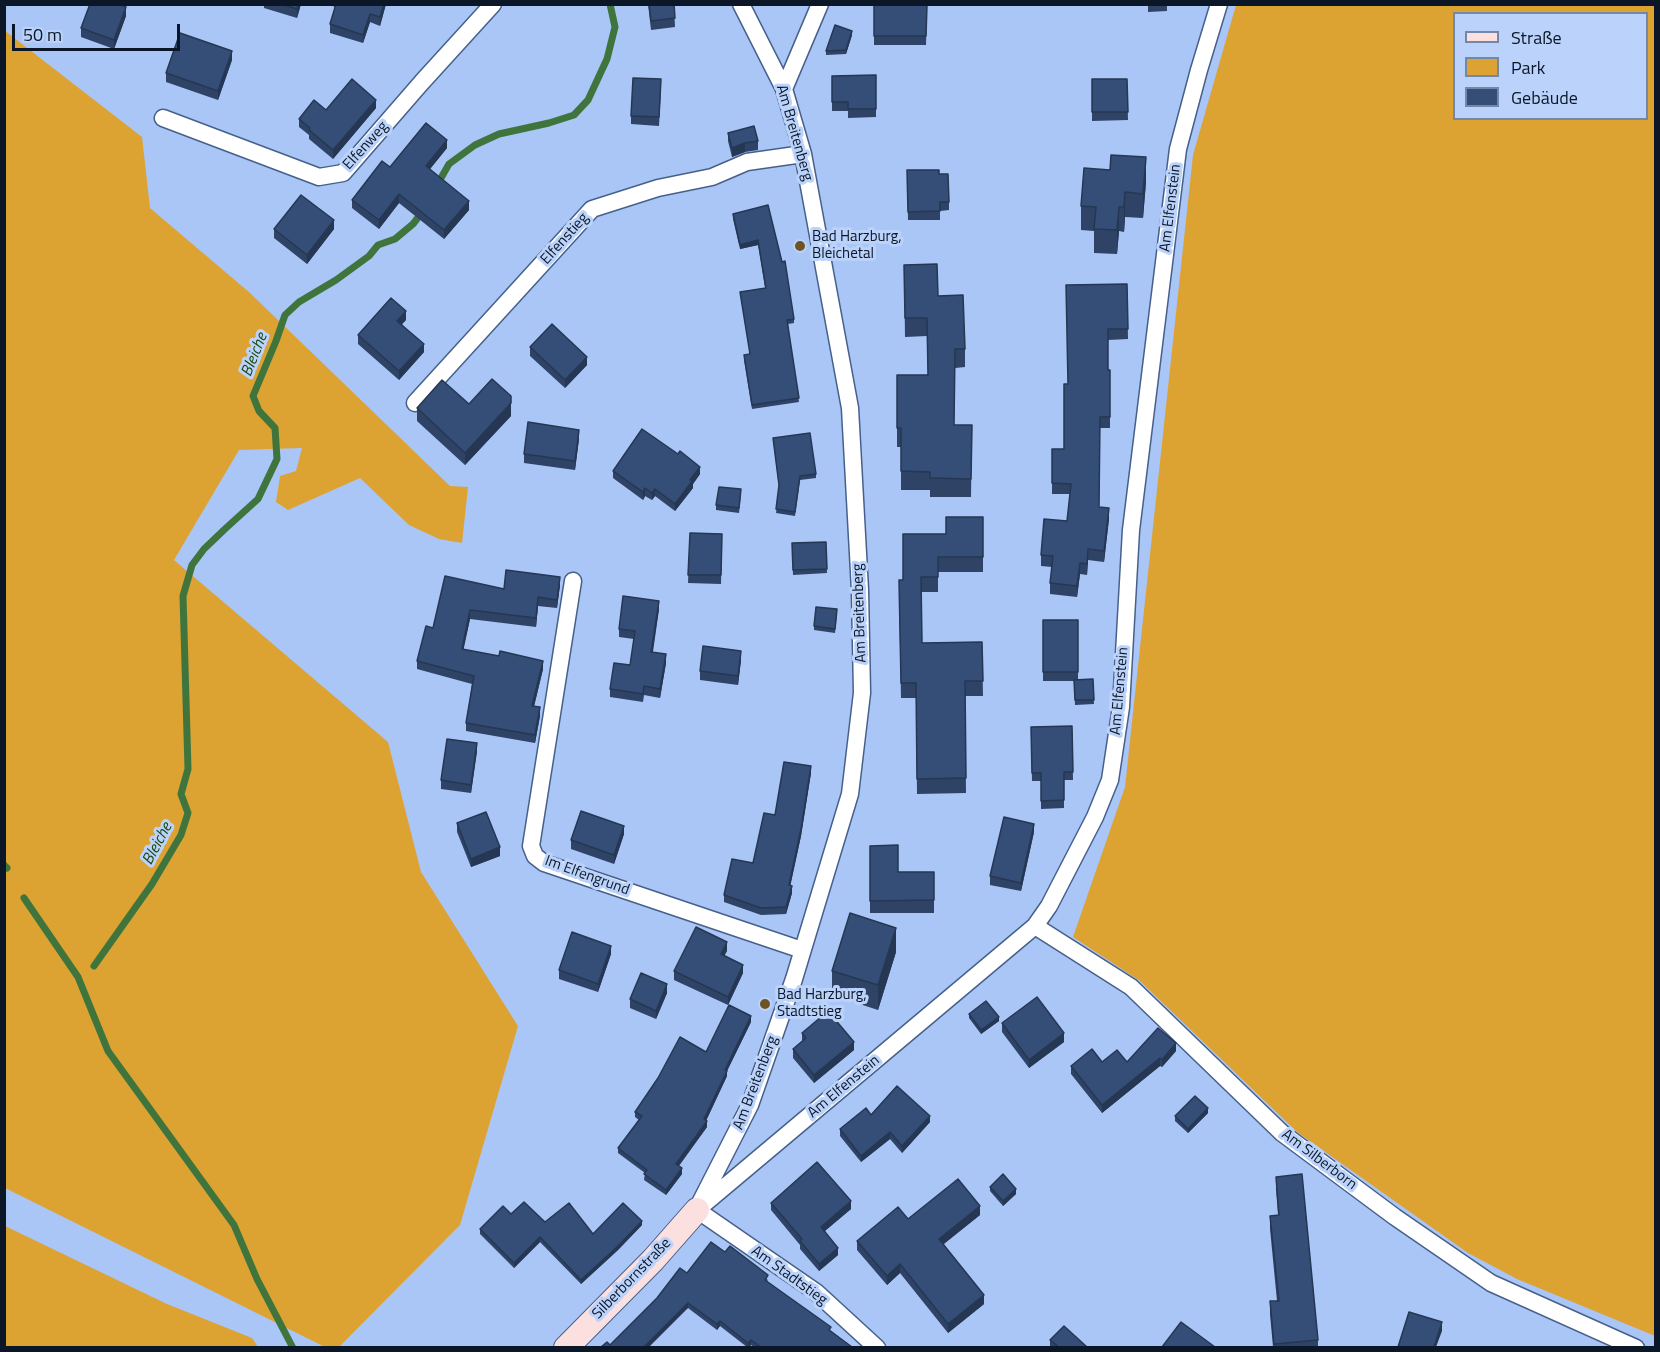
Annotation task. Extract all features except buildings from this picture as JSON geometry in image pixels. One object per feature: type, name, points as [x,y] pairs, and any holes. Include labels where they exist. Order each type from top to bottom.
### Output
[{"type":"street","name":"Elfenweg","points":[[163,118],[319,177],[343,173],[493,4]]},
{"type":"street","name":"Am Breitenberg","points":[[697,1210],[750,1105],[794,979],[850,794],[862,693],[860,590],[850,408],[803,154],[784,89],[741,4]]},
{"type":"street","points":[[784,89],[820,4]]},
{"type":"street","name":"Am Elfenstein","points":[[697,1210],[1035,926],[1049,906],[1095,817],[1110,780],[1121,707],[1131,530],[1178,149],[1219,4]]},
{"type":"street","name":"Elfenstieg","points":[[415,403],[592,209],[658,188],[712,177],[747,162],[803,154]]},
{"type":"street","name":"Im Elfengrund","points":[[573,581],[531,846],[535,856],[544,863],[802,950]]},
{"type":"street","name":"Am Silberborn","points":[[1035,926],[1131,987],[1282,1133],[1395,1217],[1491,1283],[1636,1347]]},
{"type":"street","name":"Silberbornstraße","points":[[566,1347],[653,1260],[697,1210]]},
{"type":"street","name":"Am Stadtstieg","points":[[697,1210],[816,1292],[878,1347]]},
{"type":"green space","points":[[1236,5],[1655,5],[1655,1336],[1517,1279],[1468,1253],[1297,1132],[1140,981],[1073,937],[1125,787],[1193,155]]},
{"type":"green space","points":[[4,30],[142,137],[150,208],[250,293],[450,486],[468,487],[462,543],[439,539],[409,525],[360,478],[288,510],[276,502],[280,476],[296,471],[302,448],[239,450],[174,560],[388,742],[421,872],[518,1026],[460,1225],[339,1347],[325,1347],[5,1188]]},
{"type":"green space","points":[[5,1226],[167,1304],[252,1338],[258,1347],[5,1347]]},
{"type":"waterway","name":"Bleiche","points":[[437,185],[449,164],[475,145],[499,134],[574,115],[588,100],[607,59],[615,27],[610,4]]},
{"type":"waterway","name":"Bleiche","points":[[94,966],[152,884],[181,835],[188,813],[181,794],[188,769],[183,596],[192,565],[204,549],[258,499],[277,459],[275,428],[259,411],[253,396],[285,315],[299,302],[336,280],[369,256],[378,245],[395,239],[413,224],[423,211]]},
{"type":"waterway","points":[[4,865],[7,868]]},
{"type":"waterway","name":"Bleiche","points":[[24,898],[78,977],[108,1051],[234,1225],[257,1279],[293,1348]]},
{"type":"place","name":"Bad Harzburg, Bleichetal","points":[[800,246]]},
{"type":"place","name":"Bad Harzburg, Stadtstieg","points":[[765,1004]]}]
